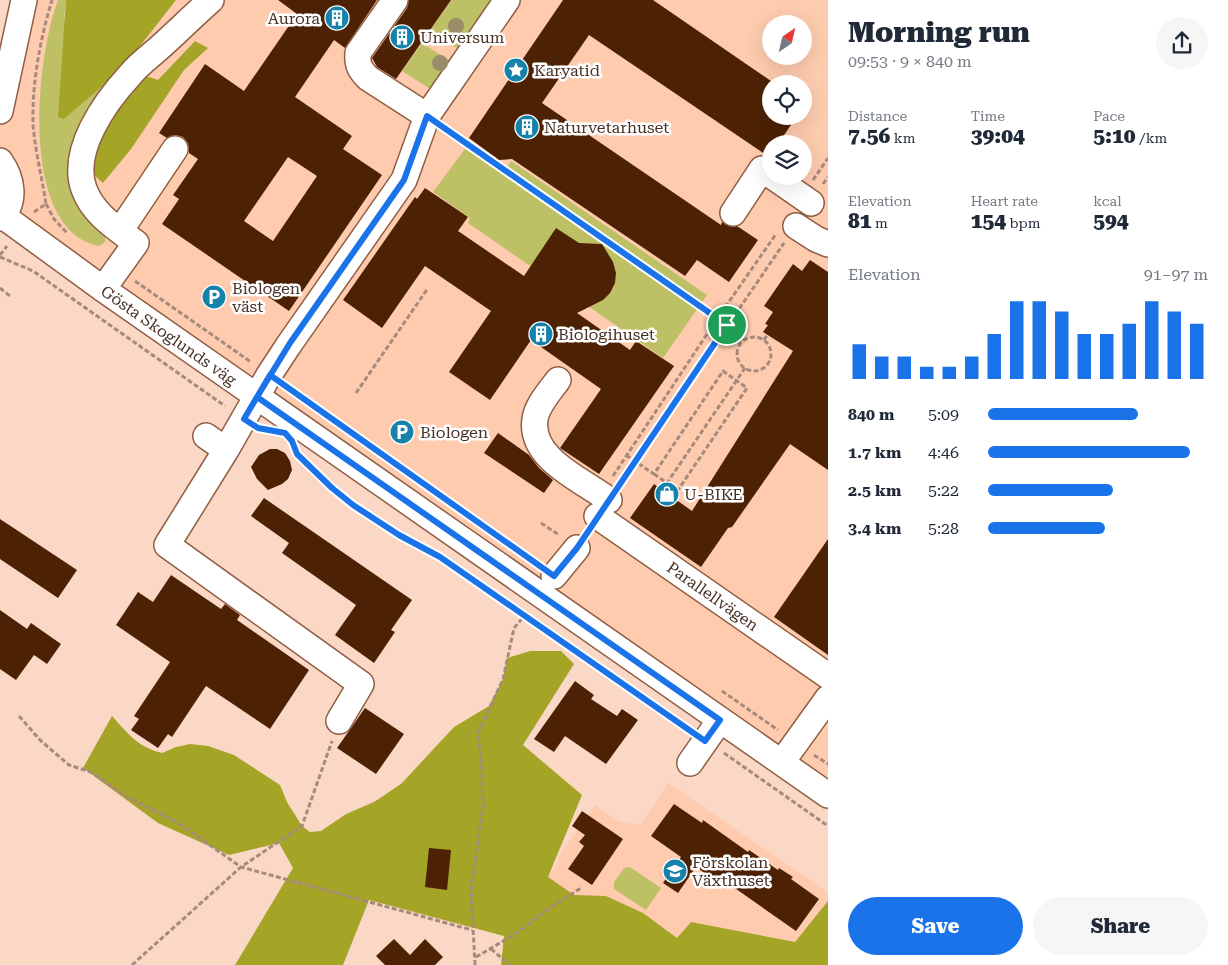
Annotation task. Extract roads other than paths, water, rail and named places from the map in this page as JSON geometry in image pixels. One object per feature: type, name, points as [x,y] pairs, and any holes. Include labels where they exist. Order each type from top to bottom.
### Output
[{"type":"street","points":[[0,111],[24,0]]},
{"type":"street","points":[[128,237],[102,218],[84,191],[80,176],[80,163],[85,146],[93,126],[130,74],[211,0]]},
{"type":"street","points":[[395,0],[358,53],[358,63],[361,71],[368,78],[427,116]]},
{"type":"street","points":[[339,721],[361,684],[167,546],[216,443],[244,419],[270,375],[404,180],[427,116],[507,0]]},
{"type":"street","points":[[103,289],[117,269],[128,237],[175,149]]},
{"type":"street","points":[[0,161],[8,172],[12,188],[7,221]]},
{"type":"street","points":[[733,212],[762,169]]},
{"type":"street","points":[[785,185],[807,200]]},
{"type":"street","name":"Gösta Skoglunds väg","points":[[7,221],[828,795]]},
{"type":"street","points":[[787,228],[828,244]]},
{"type":"street","name":"Parallellvägen","points":[[558,380],[541,404],[535,418],[535,432],[542,448],[553,462],[602,504],[828,676]]},
{"type":"street","points":[[554,576],[570,543]]},
{"type":"street","points":[[782,762],[828,698]]},
{"type":"street","points":[[690,763],[720,720]]},
{"type":"place","name":"Aurora","points":[[337,18]]},
{"type":"place","name":"Universum","points":[[402,37]]},
{"type":"place","name":"Karyatid","points":[[516,70]]},
{"type":"place","name":"Naturvetarhuset","points":[[527,127]]},
{"type":"place","name":"Biologen väst","points":[[214,297]]},
{"type":"place","name":"Biologihuset","points":[[541,334]]},
{"type":"place","name":"Biologen","points":[[402,432]]},
{"type":"place","name":"U-BIKE","points":[[667,494]]},
{"type":"place","name":"Förskolan Växthuset","points":[[675,871]]}]
